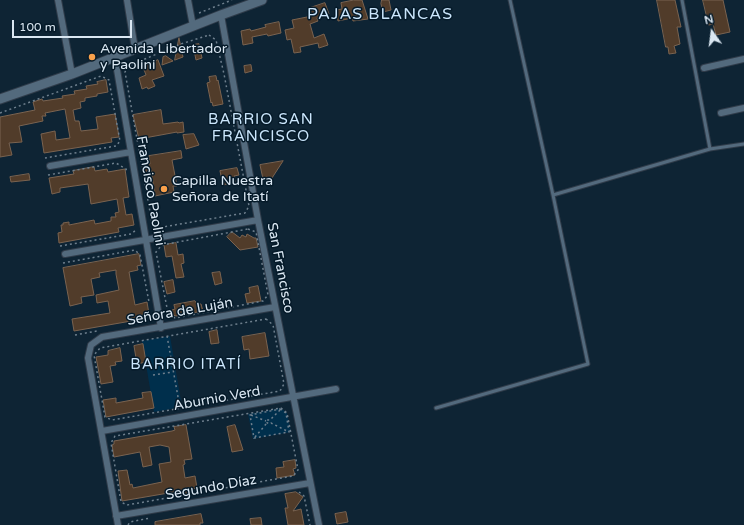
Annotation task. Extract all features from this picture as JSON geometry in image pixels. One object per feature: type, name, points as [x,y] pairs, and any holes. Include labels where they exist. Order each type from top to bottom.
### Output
[{"type":"main road","points":[[0,99],[115,58],[262,0]]},
{"type":"street","points":[[58,0],[72,74]]},
{"type":"street","points":[[128,0],[135,49]]},
{"type":"street","points":[[188,0],[193,26]]},
{"type":"street","name":"San Francisco","points":[[221,15],[258,220],[319,525]]},
{"type":"street","name":"Francisco Paolini","points":[[115,58],[161,328]]},
{"type":"street","points":[[704,68],[744,59]]},
{"type":"street","points":[[721,113],[744,108]]},
{"type":"street","points":[[50,166],[131,152]]},
{"type":"street","points":[[65,254],[258,220]]},
{"type":"street","name":"Señora de Luján","points":[[102,432],[88,358],[91,345],[102,337],[161,328],[275,307]]},
{"type":"street","name":"Aburnio Verd","points":[[102,432],[336,389]]},
{"type":"street","points":[[102,432],[118,525]]},
{"type":"street","name":"Segundo Díaz","points":[[116,516],[310,483]]},
{"type":"lane","points":[[436,408],[588,364],[510,0]]},
{"type":"lane","points":[[682,0],[710,149]]},
{"type":"lane","points":[[553,195],[710,149],[744,144]]},
{"type":"path","points":[[199,13],[232,0]]},
{"type":"path","points":[[209,35],[216,40],[250,206],[245,214],[157,228],[152,223],[125,72],[128,66],[181,44],[209,35]]},
{"type":"path","points":[[0,113],[101,76],[109,80],[120,141],[116,146],[45,158]]},
{"type":"path","points":[[48,175],[116,163],[126,169],[127,177]]},
{"type":"path","points":[[248,229],[256,232],[268,296],[263,301],[175,318],[168,313],[156,252],[162,245],[248,229]]},
{"type":"path","points":[[60,246],[131,234],[137,230]]},
{"type":"path","points":[[63,264],[135,250],[140,255],[149,302]]},
{"type":"path","points":[[266,319],[273,325],[284,384],[280,391],[180,408],[112,420],[105,417],[94,355],[100,348],[266,319]]},
{"type":"path","points":[[75,335],[97,331]]},
{"type":"path","points":[[167,336],[180,408]]},
{"type":"path","points":[[153,375],[173,372]]},
{"type":"path","points":[[254,438],[268,419],[270,420],[280,408]]},
{"type":"path","points":[[250,415],[280,408],[287,413],[298,470],[293,476],[127,505],[121,502],[111,443],[115,436],[280,408],[286,413],[289,432]]},
{"type":"path","points":[[250,415],[289,432]]},
{"type":"path","points":[[250,415],[254,438]]},
{"type":"path","points":[[254,438],[289,432]]},
{"type":"path","points":[[298,491],[304,496],[310,525]]},
{"type":"path","points":[[128,525],[130,522],[153,518]]},
{"type":"shaded area","points":[[170,336],[182,407],[154,412],[142,341]]},
{"type":"shaded area","points":[[281,408],[287,413],[291,432],[253,439],[248,414]]},
{"type":"building","points":[[362,0],[368,19],[353,21],[352,18],[338,21],[336,10],[342,9],[341,3]]},
{"type":"building","points":[[382,0],[389,0],[391,10],[383,12],[381,4]]},
{"type":"building","points":[[657,0],[675,0],[681,27],[677,27],[680,44],[674,46],[676,53],[669,54],[668,47],[666,47]]},
{"type":"building","points":[[703,0],[723,0],[730,32],[716,35],[713,24],[709,25]]},
{"type":"building","points":[[325,3],[329,14],[317,18],[318,21],[310,24],[314,38],[324,34],[328,45],[319,48],[318,43],[300,47],[301,52],[294,53],[291,39],[287,40],[285,30],[294,28],[292,20],[312,16],[310,8]]},
{"type":"building","points":[[279,22],[281,33],[252,37],[253,43],[243,45],[241,31],[250,29],[251,31],[266,27],[265,25]]},
{"type":"building","points":[[179,38],[183,57],[175,60]]},
{"type":"building","points":[[199,44],[202,58],[196,60],[193,45]]},
{"type":"building","points":[[166,56],[173,61],[162,65],[163,57]]},
{"type":"building","points":[[158,60],[164,76],[152,80],[155,86],[148,89],[147,87],[142,89],[139,78],[146,75],[143,67]]},
{"type":"building","points":[[251,65],[252,71],[245,73],[244,66]]},
{"type":"building","points":[[216,76],[223,104],[213,106],[207,83],[210,82],[209,77]]},
{"type":"building","points":[[106,80],[108,92],[85,98],[85,101],[80,102],[81,108],[73,110],[75,121],[79,121],[81,131],[98,129],[96,117],[115,114],[119,137],[111,138],[112,142],[44,153],[41,134],[55,131],[56,140],[70,138],[65,109],[45,113],[46,116],[42,116],[43,121],[19,126],[22,142],[9,143],[12,155],[0,157],[0,117],[35,110],[33,102],[42,99],[43,101],[63,98],[62,96],[75,94],[74,91],[87,89],[86,86],[98,84],[97,82]]},
{"type":"building","points":[[161,110],[163,124],[183,122],[184,132],[139,139],[133,115]]},
{"type":"building","points":[[194,134],[199,145],[186,149],[183,135]]},
{"type":"building","points":[[181,151],[182,158],[172,160],[177,186],[173,186],[174,192],[155,196],[151,170],[143,172],[142,165],[150,164],[149,156]]},
{"type":"building","points":[[283,161],[272,178],[263,179],[260,165]]},
{"type":"building","points":[[94,167],[95,171],[107,169],[108,172],[125,169],[129,197],[123,198],[126,215],[132,214],[134,225],[118,228],[119,232],[59,243],[58,233],[62,232],[61,225],[63,225],[63,223],[69,222],[69,225],[94,220],[95,224],[111,221],[111,217],[116,217],[115,213],[119,212],[117,199],[91,204],[88,184],[60,188],[60,192],[52,194],[49,178],[74,174],[73,171]]},
{"type":"building","points":[[237,168],[239,175],[234,176],[235,182],[223,185],[220,171]]},
{"type":"building","points":[[29,174],[30,180],[11,182],[10,177]]},
{"type":"building","points":[[232,232],[240,238],[242,235],[246,237],[247,234],[256,238],[258,247],[240,250],[227,237]]},
{"type":"building","points":[[176,243],[178,255],[183,254],[184,263],[181,264],[184,277],[176,278],[172,256],[166,257],[164,245]]},
{"type":"building","points":[[139,254],[141,265],[137,266],[138,270],[129,272],[135,305],[147,302],[149,314],[137,316],[137,320],[74,331],[72,319],[110,313],[108,301],[97,303],[96,295],[119,290],[116,270],[99,273],[100,277],[91,279],[94,295],[81,297],[82,303],[70,306],[63,268]]},
{"type":"building","points":[[220,272],[222,283],[215,285],[212,273]]},
{"type":"building","points":[[173,280],[175,292],[167,294],[164,282]]},
{"type":"building","points":[[258,286],[261,301],[247,303],[245,294],[250,293],[249,288]]},
{"type":"building","points":[[195,301],[197,304],[201,304],[203,311],[176,316],[173,315],[172,310],[175,309],[174,305]]},
{"type":"building","points":[[217,330],[219,343],[211,344],[209,332]]},
{"type":"building","points":[[265,333],[269,356],[250,359],[249,349],[244,350],[242,337]]},
{"type":"building","points":[[143,344],[146,362],[137,364],[134,346]]},
{"type":"building","points":[[120,348],[122,361],[115,362],[116,365],[110,366],[113,382],[101,384],[96,357],[108,355],[108,351]]},
{"type":"building","points":[[151,392],[154,408],[106,417],[103,400],[116,398],[116,403],[143,398],[142,393]]},
{"type":"building","points":[[186,425],[192,459],[184,460],[185,464],[183,465],[185,478],[195,476],[197,488],[192,489],[193,493],[182,495],[180,491],[122,501],[118,471],[127,470],[130,485],[132,484],[133,488],[162,482],[159,464],[171,462],[169,447],[160,445],[149,447],[152,465],[143,467],[140,452],[114,457],[112,445],[114,444],[114,441],[172,431],[175,430],[174,427]]},
{"type":"building","points":[[235,425],[243,450],[232,452],[227,427]]},
{"type":"building","points":[[295,460],[296,468],[293,469],[295,475],[277,478],[276,468],[284,467],[283,462]]},
{"type":"building","points":[[296,492],[303,497],[293,511],[301,509],[304,525],[288,525],[285,508],[288,508],[285,494]]},
{"type":"building","points":[[346,512],[348,522],[337,524],[335,514]]},
{"type":"building","points":[[201,514],[203,523],[200,523],[200,525],[155,525],[155,522]]},
{"type":"building","points":[[261,518],[262,525],[251,525],[250,519]]},
{"type":"place","name":"Avenida Libertador y Paolini","points":[[92,57]]},
{"type":"place","name":"Capilla Nuestra Señora de Itatí","points":[[164,189]]},
{"type":"district","name":"PAJAS BLANCAS","points":[[380,15]]},
{"type":"district","name":"BARRIO SAN FRANCISCO","points":[[261,128]]},
{"type":"district","name":"BARRIO ITATÍ","points":[[186,365]]}]
